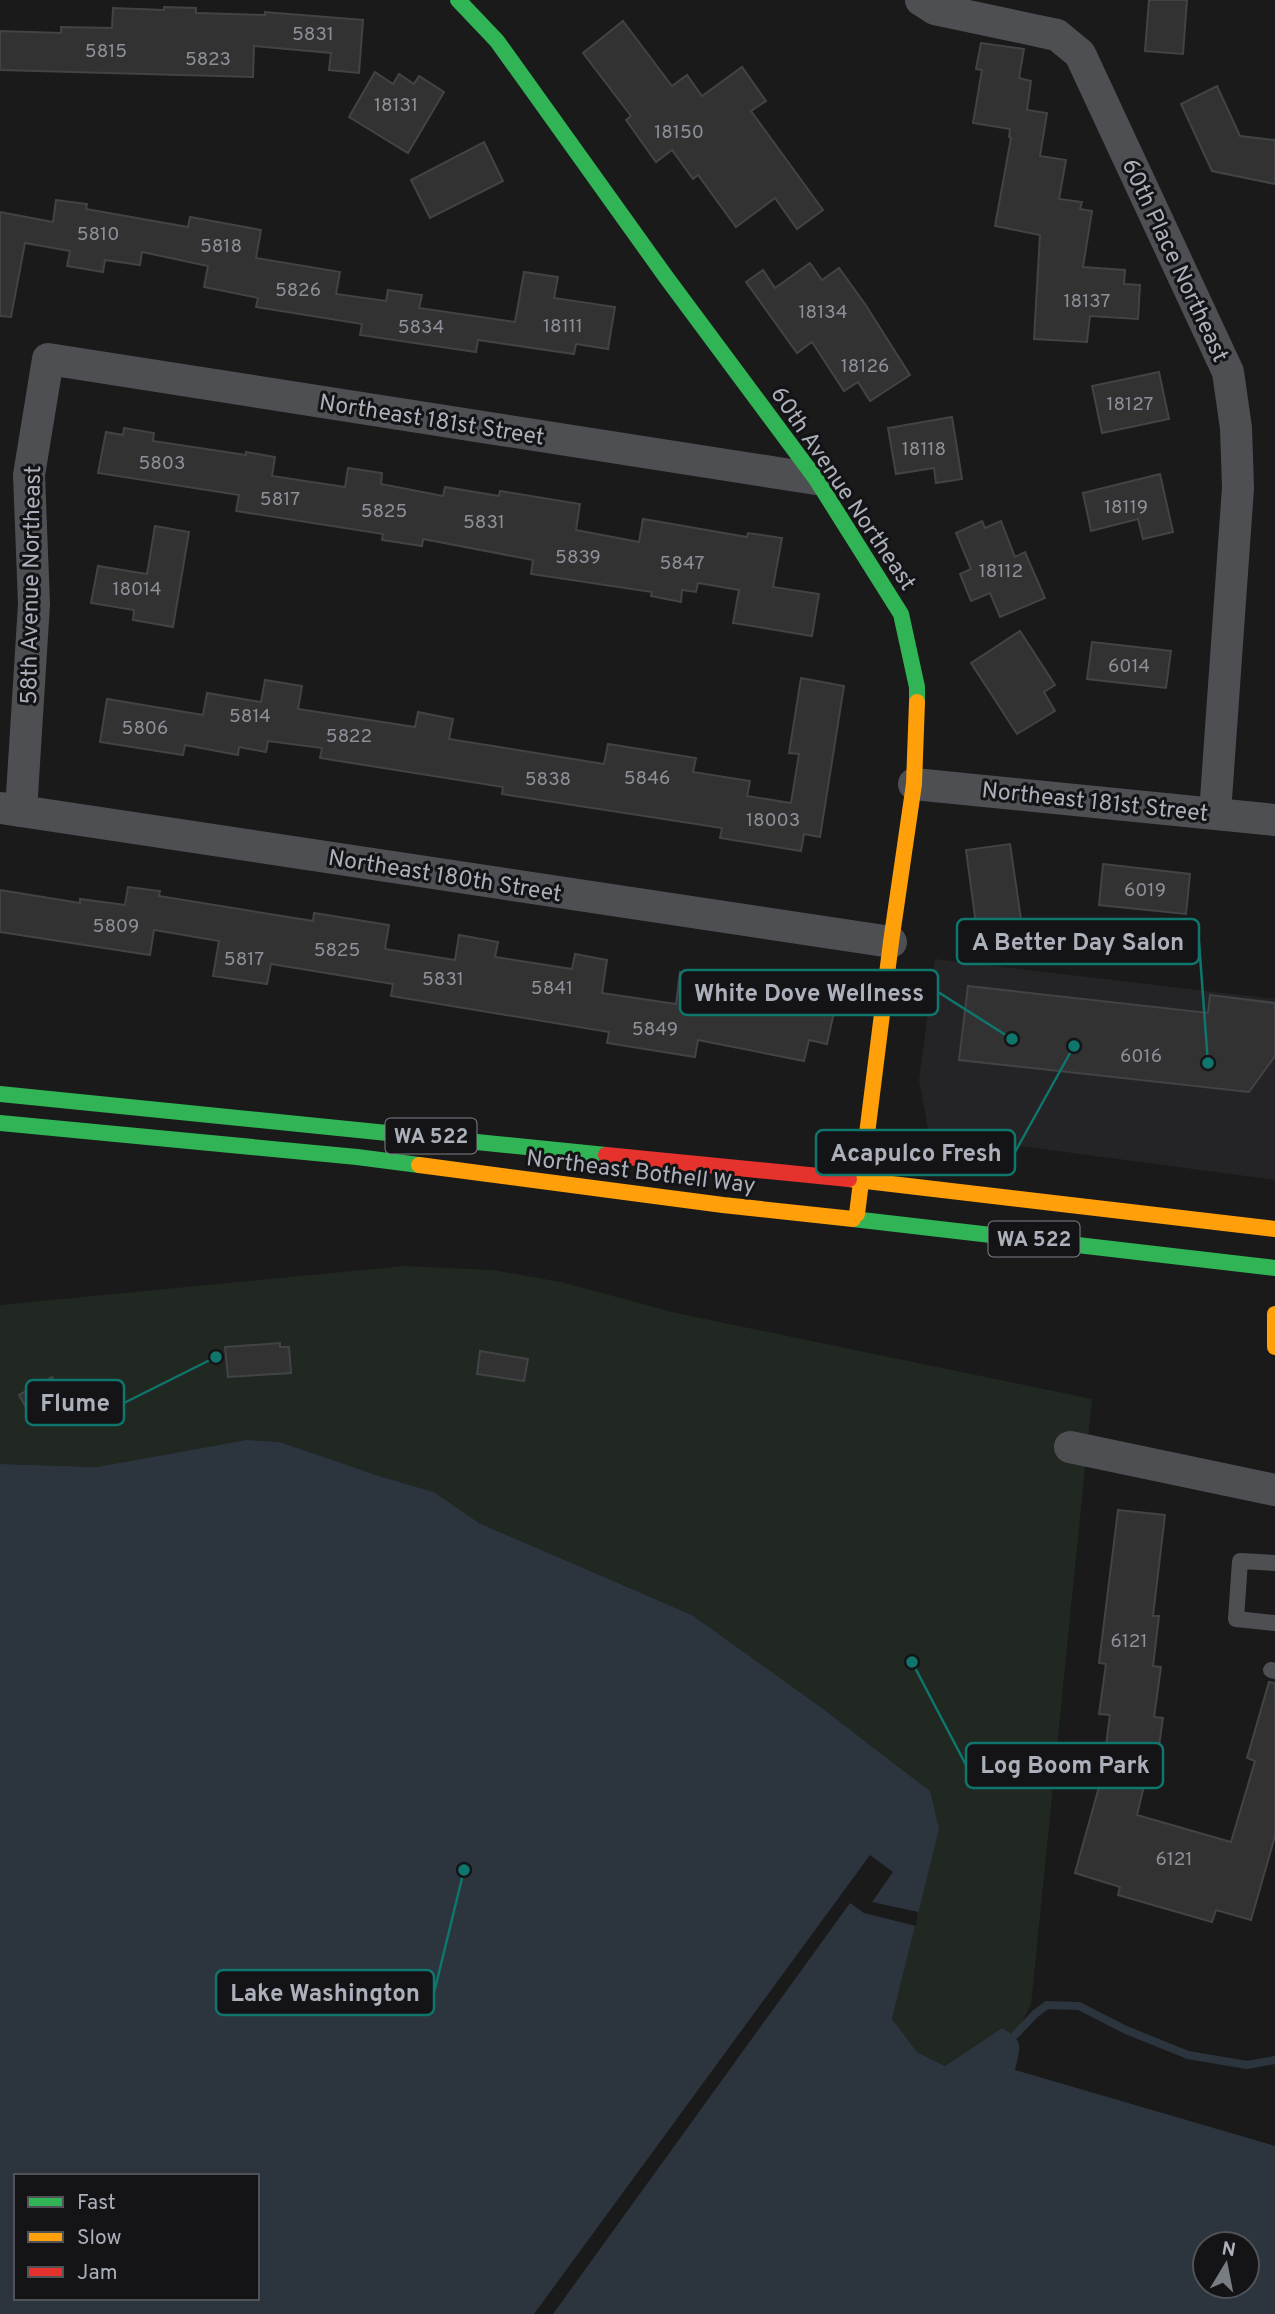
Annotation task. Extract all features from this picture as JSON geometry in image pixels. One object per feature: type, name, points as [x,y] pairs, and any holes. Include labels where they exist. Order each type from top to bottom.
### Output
[{"type":"main road","name":"60th Avenue Northeast","points":[[458,0],[497,41],[816,480],[901,614],[917,687],[914,783],[856,1219]]},
{"type":"main road","name":"Northeast Bothell Way","points":[[0,1094],[861,1180],[1275,1229]]},
{"type":"main road","name":"Northeast Bothell Way","points":[[0,1123],[357,1157],[723,1205],[1275,1268]]},
{"type":"main road","points":[[1275,1318],[1275,1347]]},
{"type":"street","name":"60th Place Northeast","points":[[921,0],[935,9],[1057,35],[1080,54],[1228,372],[1236,428],[1238,488],[1215,813]]},
{"type":"street","name":"Northeast 181st Street","points":[[48,359],[816,480]]},
{"type":"street","name":"58th Avenue Northeast","points":[[10,809],[34,604],[29,475],[48,359]]},
{"type":"street","name":"Northeast 181st Street","points":[[914,783],[1275,820]]},
{"type":"street","name":"Northeast 180th Street","points":[[10,809],[891,942]]},
{"type":"street","points":[[1070,1447],[1275,1490]]},
{"type":"lane","points":[[1275,1563],[1240,1561],[1236,1619],[1275,1623]]},
{"type":"shaded area","points":[[935,959],[1275,999],[1275,1180],[929,1134],[919,1080]]},
{"type":"shaded area","points":[[405,1266],[493,1270],[561,1282],[676,1313],[1092,1399],[1031,2005],[1015,2035],[1002,2028],[945,2066],[917,2052],[892,2019],[919,1909],[920,1783],[822,1708],[692,1615],[479,1523],[434,1492],[280,1442],[246,1440],[97,1467],[0,1464],[0,1305]]},
{"type":"shaded area","points":[[246,1440],[280,1442],[434,1492],[479,1523],[692,1615],[822,1708],[930,1791],[939,1829],[892,2019],[917,2052],[945,2066],[1002,2028],[1018,2041],[1015,2070],[1275,2146],[1275,2314],[0,2314],[0,1464],[97,1467]]},
{"type":"pier","points":[[870,1855],[893,1872],[872,1902],[918,1912],[916,1926],[864,1913],[850,1903],[553,2314],[534,2314]]},
{"type":"building","points":[[1149,0],[1187,0],[1183,54],[1145,51]]},
{"type":"building","points":[[164,7],[196,8],[196,13],[265,15],[265,12],[363,20],[359,73],[329,70],[331,53],[254,46],[253,77],[0,70],[0,31],[61,33],[61,27],[112,28],[113,8],[164,10]]},
{"type":"building","points":[[623,21],[672,86],[687,75],[702,96],[742,67],[766,101],[751,111],[823,210],[797,229],[775,198],[736,227],[698,175],[693,179],[672,150],[656,162],[626,120],[631,116],[583,53]]},
{"type":"building","points":[[981,43],[1024,49],[1019,78],[1031,81],[1027,110],[1047,113],[1040,156],[1066,160],[1059,199],[1082,202],[1080,209],[1092,211],[1083,267],[1125,270],[1124,284],[1140,285],[1138,319],[1090,316],[1087,342],[1034,339],[1040,235],[995,226],[1011,138],[1010,129],[973,123],[982,70],[976,69]]},
{"type":"building","points":[[375,72],[393,84],[399,74],[414,84],[419,76],[444,92],[408,153],[349,117]]},
{"type":"building","points":[[1217,86],[1240,136],[1275,140],[1275,184],[1212,171],[1181,104]]},
{"type":"building","points":[[484,142],[503,181],[430,218],[411,180]]},
{"type":"building","points":[[56,200],[87,204],[86,209],[188,227],[190,217],[261,230],[256,258],[340,272],[336,294],[386,301],[388,290],[422,295],[419,308],[515,322],[524,272],[558,277],[554,298],[615,307],[608,349],[576,344],[574,354],[478,340],[476,352],[360,335],[362,324],[256,307],[258,298],[204,287],[208,266],[142,252],[140,265],[105,260],[103,272],[67,266],[70,251],[25,243],[11,317],[0,316],[0,212],[53,222]]},
{"type":"building","points":[[810,263],[822,280],[839,268],[910,375],[870,401],[858,382],[844,391],[812,342],[797,353],[746,282],[763,270],[775,288]]},
{"type":"building","points":[[1159,372],[1169,419],[1102,433],[1092,386]]},
{"type":"building","points":[[952,417],[962,479],[936,483],[934,468],[896,474],[888,428]]},
{"type":"building","points":[[124,428],[154,433],[153,441],[275,457],[272,476],[345,487],[348,468],[382,473],[381,484],[443,496],[445,487],[499,496],[500,491],[580,504],[576,530],[639,542],[643,519],[747,537],[748,533],[782,538],[773,587],[819,594],[812,636],[733,623],[739,590],[698,583],[696,592],[682,590],[681,602],[651,596],[652,592],[531,574],[533,560],[423,539],[422,546],[382,540],[383,534],[236,511],[239,495],[98,473],[106,432],[123,435]]},
{"type":"building","points":[[1160,474],[1173,532],[1143,539],[1138,519],[1091,531],[1083,493]]},
{"type":"building","points":[[982,521],[985,528],[1001,521],[1015,557],[1025,552],[1045,598],[1000,617],[990,593],[971,601],[960,574],[971,569],[956,533]]},
{"type":"building","points":[[155,526],[189,532],[173,627],[133,620],[134,610],[91,603],[98,566],[147,574]]},
{"type":"building","points":[[1020,631],[1055,685],[1044,692],[1055,711],[1017,734],[971,663]]},
{"type":"building","points":[[1092,642],[1171,651],[1166,688],[1087,679]]},
{"type":"building","points":[[801,678],[844,686],[820,837],[804,834],[801,851],[720,838],[722,828],[502,794],[503,787],[320,758],[322,748],[268,741],[266,752],[239,747],[238,755],[185,745],[183,755],[100,742],[107,699],[203,715],[207,693],[261,702],[265,680],[302,686],[298,709],[415,727],[418,712],[453,719],[449,739],[604,764],[608,744],[696,758],[693,772],[750,781],[747,796],[791,803],[799,754],[789,753]]},
{"type":"building","points":[[1010,844],[1022,926],[977,932],[966,850]]},
{"type":"building","points":[[1103,864],[1190,874],[1186,914],[1099,905]]},
{"type":"building","points":[[128,887],[160,891],[159,896],[313,921],[314,913],[389,925],[385,949],[455,960],[459,935],[498,942],[495,957],[572,969],[575,954],[607,960],[602,993],[676,1004],[680,972],[719,978],[717,988],[834,1012],[827,1044],[809,1040],[804,1061],[698,1040],[695,1057],[607,1043],[609,1032],[391,996],[393,984],[271,964],[267,984],[213,976],[219,941],[154,930],[150,955],[0,932],[0,890],[80,903],[80,899],[125,905]]},
{"type":"building","points":[[968,986],[1208,1013],[1210,995],[1275,1003],[1275,1056],[1249,1092],[959,1060]]},
{"type":"building","points":[[280,1343],[280,1347],[289,1347],[291,1373],[228,1377],[225,1347]]},
{"type":"building","points":[[480,1351],[528,1359],[524,1381],[477,1374]]},
{"type":"building","points":[[52,1377],[65,1398],[32,1418],[19,1395]]},
{"type":"building","points":[[1118,1510],[1165,1515],[1153,1616],[1159,1616],[1153,1666],[1161,1667],[1154,1717],[1163,1718],[1155,1774],[1147,1773],[1137,1815],[1231,1842],[1255,1761],[1247,1758],[1269,1682],[1275,1683],[1275,1836],[1251,1920],[1216,1910],[1212,1922],[1118,1895],[1120,1887],[1075,1873],[1102,1776],[1110,1715],[1099,1714],[1106,1664],[1099,1663]]},
{"type":"waterway","points":[[1015,2035],[1047,2005],[1079,2006],[1126,2030],[1188,2055],[1247,2065],[1275,2060]]},
{"type":"traffic: fast","points":[[458,0],[497,41],[666,277],[816,479],[901,614],[917,687],[917,702]]},
{"type":"traffic: fast","points":[[0,1094],[606,1155]]},
{"type":"traffic: fast","points":[[0,1123],[419,1165]]},
{"type":"traffic: fast","points":[[853,1219],[1275,1268]]},
{"type":"traffic: slow","points":[[857,1214],[914,784],[917,702]]},
{"type":"traffic: slow","points":[[419,1165],[723,1205],[853,1219]]},
{"type":"traffic: slow","points":[[849,1179],[1275,1229]]},
{"type":"traffic: slow","points":[[1275,1314],[1275,1347]]},
{"type":"traffic: jam","points":[[606,1155],[849,1179]]},
{"type":"place","name":"White Dove Wellness","points":[[1012,1039]]},
{"type":"place","name":"Acapulco Fresh","points":[[1074,1046]]},
{"type":"place","name":"A Better Day Salon","points":[[1208,1063]]},
{"type":"place","name":"Flume","points":[[216,1357]]},
{"type":"place","name":"Log Boom Park","points":[[912,1662]]},
{"type":"place","name":"Lake Washington","points":[[464,1870]]}]
